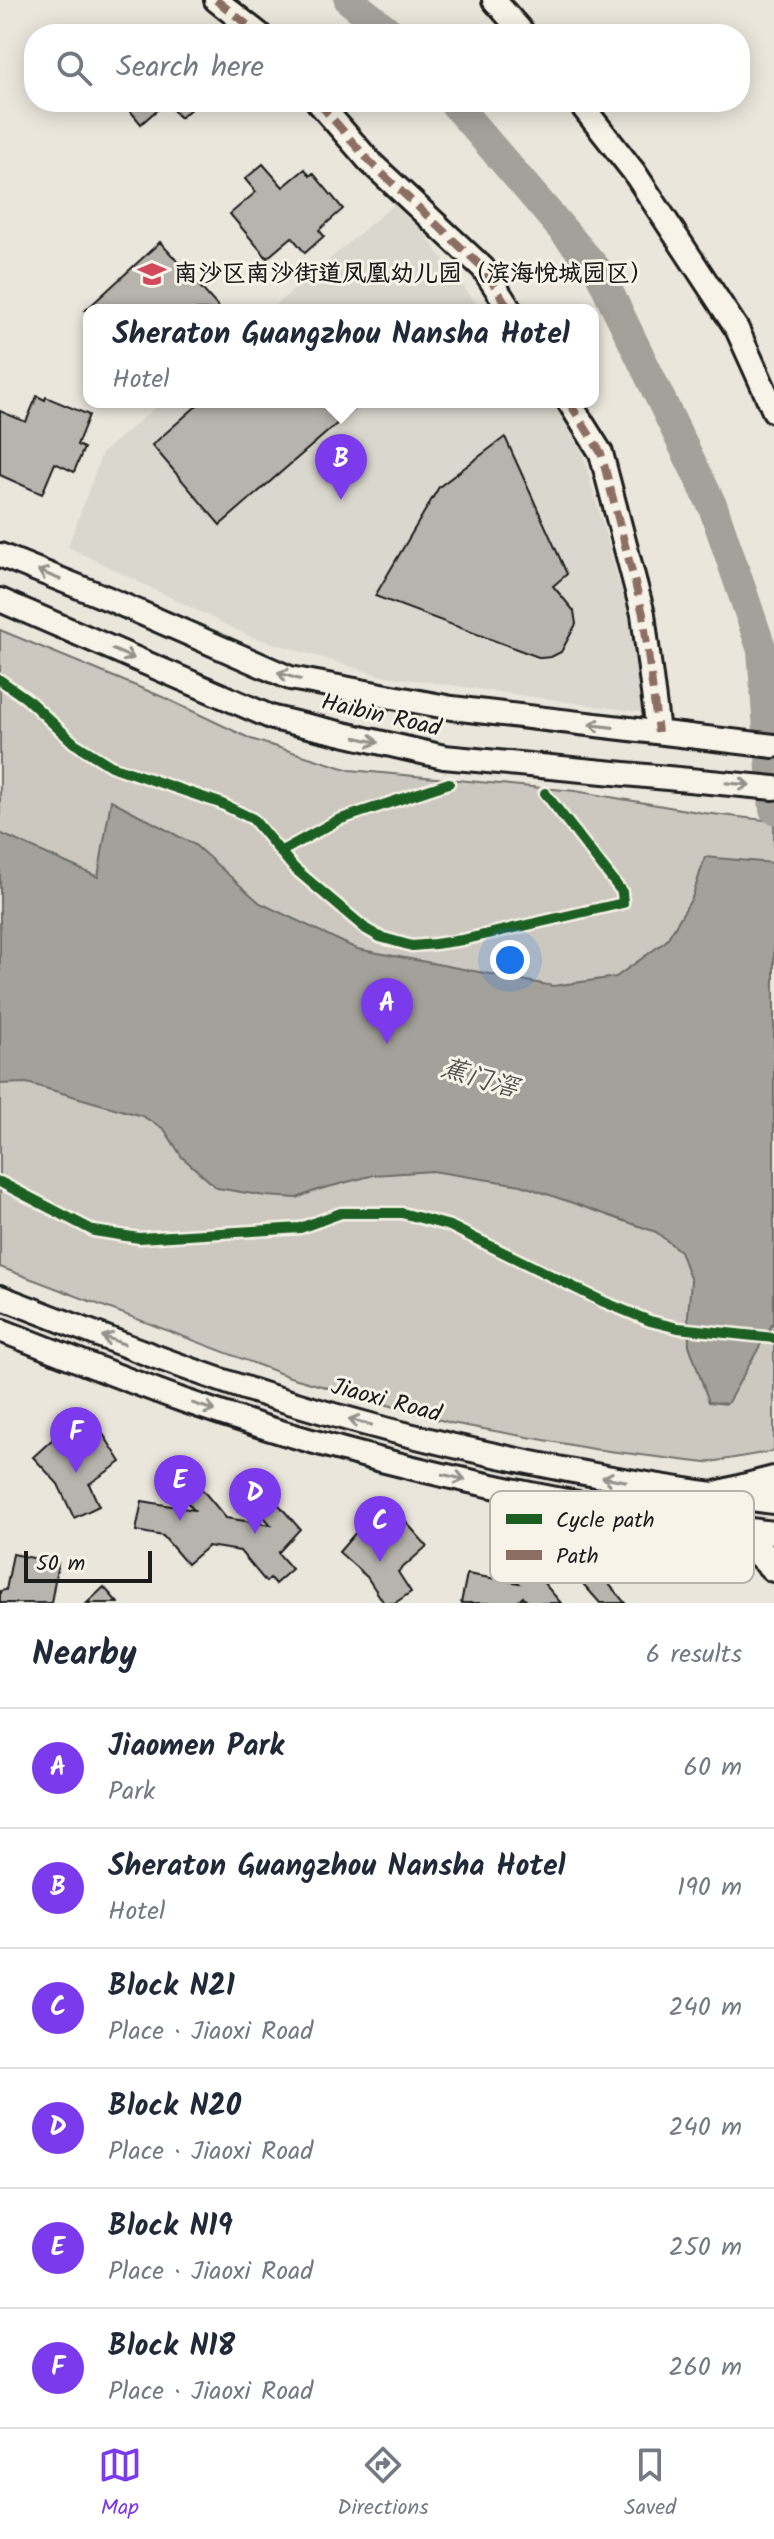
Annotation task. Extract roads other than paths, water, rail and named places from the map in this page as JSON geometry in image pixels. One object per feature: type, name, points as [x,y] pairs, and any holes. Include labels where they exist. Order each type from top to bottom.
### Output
[{"type":"main road","points":[[735,1491],[774,1481]]},
{"type":"main road","points":[[754,1547],[774,1567]]},
{"type":"street","points":[[216,0],[246,24]]},
{"type":"street","points":[[494,0],[515,24]]},
{"type":"street","points":[[327,112],[370,162],[483,268],[506,304]]},
{"type":"street","points":[[587,112],[634,172],[737,329],[774,411]]},
{"type":"street","points":[[573,408],[601,453],[643,614],[658,732]]},
{"type":"street","name":"Haibin Road","points":[[0,555],[290,678],[452,708],[774,746]]},
{"type":"street","name":"Haibin Road","points":[[0,600],[273,718],[444,757],[774,788]]},
{"type":"street","name":"Jiaoxi Road","points":[[0,1297],[190,1370],[339,1416],[490,1455],[695,1491]]},
{"type":"street","points":[[0,1330],[180,1399],[346,1450],[521,1491]]},
{"type":"street","name":"Jiaoxi Road","points":[[754,1499],[774,1502]]},
{"type":"street","points":[[754,1531],[774,1533]]},
{"type":"water","name":"蕉门滘","points":[[111,800],[195,845],[260,903],[357,949],[553,986],[616,977],[666,941],[692,898],[705,857],[774,863],[774,1321],[727,1404],[709,1402],[689,1345],[691,1281],[680,1251],[656,1232],[521,1185],[432,1171],[374,1175],[297,1198],[217,1188],[182,1157],[164,1129],[142,1116],[27,1083],[0,1084],[0,833],[98,877]]},
{"type":"waterway","points":[[349,0],[379,24]]},
{"type":"waterway","points":[[462,112],[599,272],[713,507],[762,650],[774,809]]},
{"type":"place","name":"南沙区南沙街道凤凰幼儿园（滨海悦城园区）","points":[[152,274]]},
{"type":"place","name":"Sheraton Guangzhou Nansha Hotel","points":[[341,500]]},
{"type":"place","name":"Jiaomen Park","points":[[387,1044]]},
{"type":"place","name":"Block N18","points":[[76,1473]]},
{"type":"place","name":"Block N19","points":[[180,1521]]},
{"type":"place","name":"Block N20","points":[[255,1534]]},
{"type":"place","name":"Block N21","points":[[380,1562]]}]
